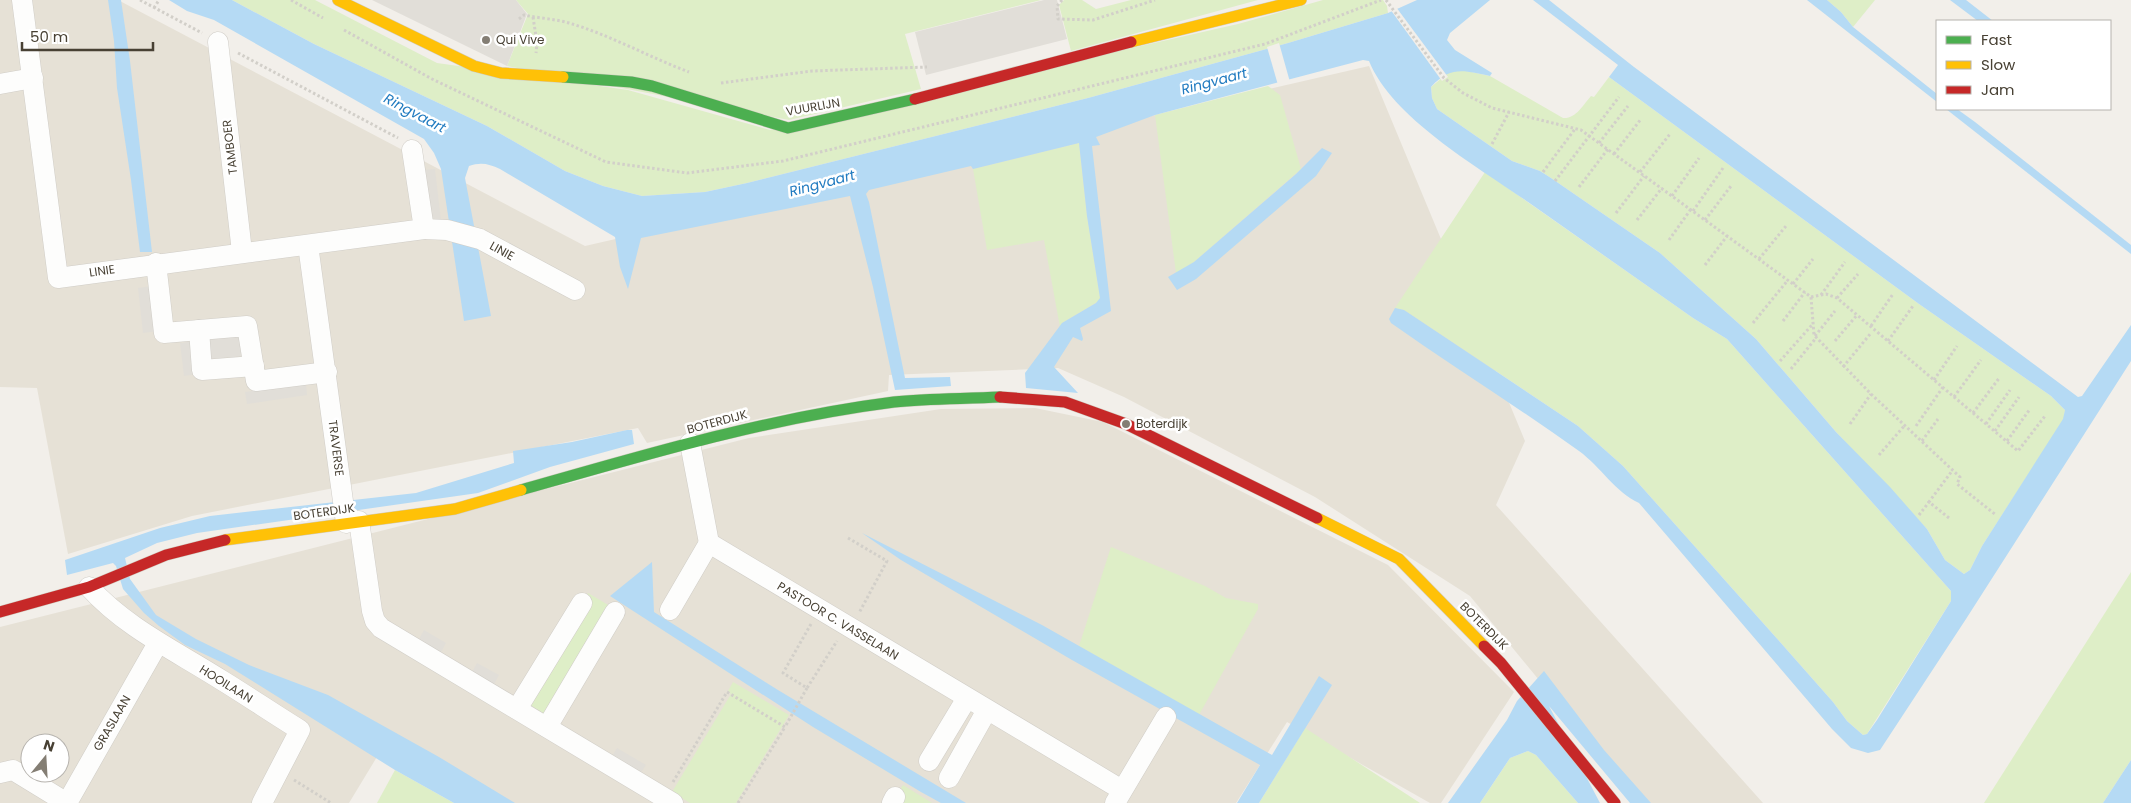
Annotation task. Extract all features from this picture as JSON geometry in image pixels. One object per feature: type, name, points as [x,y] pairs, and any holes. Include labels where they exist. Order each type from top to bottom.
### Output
[{"type":"street","name":"LINIE","points":[[22,0],[58,278],[156,263],[424,229],[447,230],[480,239],[575,290]]},
{"type":"street","name":"VUURLIJN","points":[[338,0],[474,66],[501,74],[631,82],[652,86],[788,128],[920,98],[1068,58],[1302,0]]},
{"type":"street","name":"TAMBOER","points":[[218,42],[242,252]]},
{"type":"street","points":[[0,84],[33,78]]},
{"type":"street","points":[[412,150],[424,229]]},
{"type":"street","name":"TRAVERSE","points":[[308,245],[327,372],[342,495],[375,621],[381,628],[669,800]]},
{"type":"street","points":[[156,263],[164,333],[247,326],[256,380],[327,372]]},
{"type":"street","points":[[199,330],[202,370],[254,366]]},
{"type":"street","name":"BOTERDIJK","points":[[0,612],[89,587],[166,555],[218,541],[350,521],[455,508],[759,425],[895,402],[1004,397],[1066,402],[1126,424],[1398,559],[1501,663],[1615,803]]},
{"type":"street","points":[[670,610],[709,543],[690,443]]},
{"type":"street","name":"PASTOOR C. VASSELAAN","points":[[709,543],[987,710],[1119,797]]},
{"type":"street","name":"HOOILAAN","points":[[89,587],[106,606],[158,643],[223,681],[300,730],[262,803]]},
{"type":"street","points":[[517,709],[582,603]]},
{"type":"street","points":[[548,728],[616,612]]},
{"type":"street","name":"GRASLAAN","points":[[67,803],[158,643]]},
{"type":"street","points":[[929,761],[967,698]]},
{"type":"street","points":[[949,778],[987,710]]},
{"type":"street","points":[[1119,797],[1166,718]]},
{"type":"street","points":[[0,773],[13,770],[67,803]]},
{"type":"path","points":[[140,0],[404,141],[412,150]]},
{"type":"path","points":[[154,8],[158,0]]},
{"type":"path","points":[[1062,0],[1057,6],[1058,19],[1093,20],[1155,0]]},
{"type":"path","points":[[1386,0],[1444,78],[1463,93],[1492,108],[1575,128],[1588,135],[1811,297],[1812,324],[1816,337],[1871,394],[1960,477],[1957,484],[1996,515]]},
{"type":"path","points":[[519,19],[524,15],[568,22],[606,36],[659,61],[693,74]]},
{"type":"path","points":[[533,76],[536,43],[534,17]]},
{"type":"path","points":[[719,83],[812,70],[927,67]]},
{"type":"path","points":[[1555,181],[1588,135],[1619,97]]},
{"type":"path","points":[[1599,143],[1628,106]]},
{"type":"path","points":[[1492,144],[1509,112]]},
{"type":"path","points":[[1614,154],[1641,119]]},
{"type":"path","points":[[1543,172],[1575,128]]},
{"type":"path","points":[[1640,172],[1670,134]]},
{"type":"path","points":[[1579,186],[1608,149]]},
{"type":"path","points":[[1672,196],[1699,158]]},
{"type":"path","points":[[1669,240],[1723,168]]},
{"type":"path","points":[[1616,213],[1644,176]]},
{"type":"path","points":[[1705,220],[1731,186]]},
{"type":"path","points":[[1637,220],[1662,188]]},
{"type":"path","points":[[1759,259],[1786,226]]},
{"type":"path","points":[[1705,265],[1727,236]]},
{"type":"path","points":[[1793,284],[1814,259]]},
{"type":"path","points":[[1821,295],[1845,262]]},
{"type":"path","points":[[1837,298],[1858,274]]},
{"type":"path","points":[[1754,323],[1788,280]]},
{"type":"path","points":[[1782,321],[1805,292]]},
{"type":"path","points":[[1811,297],[1826,294],[1837,298],[2018,451],[2045,416]]},
{"type":"path","points":[[1871,326],[1893,294]]},
{"type":"path","points":[[1888,341],[1913,306]]},
{"type":"path","points":[[1791,369],[1835,311]]},
{"type":"path","points":[[1835,341],[1857,315]]},
{"type":"path","points":[[1780,361],[1812,324]]},
{"type":"path","points":[[1843,366],[1871,333]]},
{"type":"path","points":[[1934,380],[1957,346]]},
{"type":"path","points":[[1954,397],[1981,360]]},
{"type":"path","points":[[1973,414],[2000,377]]},
{"type":"path","points":[[1916,426],[1942,387]]},
{"type":"path","points":[[1986,424],[2010,390]]},
{"type":"path","points":[[1850,424],[1871,394]]},
{"type":"path","points":[[1995,431],[2019,397]]},
{"type":"path","points":[[2007,441],[2030,410]]},
{"type":"path","points":[[1922,441],[1938,419]]},
{"type":"path","points":[[1879,455],[1905,425]]},
{"type":"path","points":[[1919,514],[1952,471]]},
{"type":"path","points":[[1929,502],[1949,518]]},
{"type":"path","points":[[738,803],[807,688]]},
{"type":"path","points":[[669,800],[727,692],[785,727]]},
{"type":"path","points":[[279,771],[331,803]]},
{"type":"shaded area","points":[[0,0],[118,0],[585,246],[1369,66],[1525,441],[1496,505],[1763,803],[1640,803],[1470,596],[1315,497],[1124,397],[1058,368],[889,375],[888,391],[647,443],[638,428],[192,516],[68,554],[37,388],[0,387]]},
{"type":"shaded area","name":"Qui Vive","points":[[372,0],[516,0],[527,14],[507,66]]},
{"type":"shaded area","points":[[1044,0],[1057,0],[1067,39],[926,75],[915,32]]},
{"type":"shaded area","points":[[435,169],[441,221],[429,223],[423,170]]},
{"type":"shaded area","points":[[152,286],[158,331],[143,333],[138,288]]},
{"type":"shaded area","points":[[243,331],[245,356],[209,359],[207,334]]},
{"type":"shaded area","points":[[194,341],[198,374],[184,376],[180,343]]},
{"type":"shaded area","points":[[306,383],[307,395],[247,404],[245,392]]},
{"type":"shaded area","points":[[1035,408],[1103,422],[1388,565],[1514,692],[1441,803],[1430,803],[1287,722],[1236,803],[493,803],[386,742],[349,803],[0,803],[0,627],[749,438],[941,409]]},
{"type":"shaded area","points":[[424,630],[446,643],[440,654],[418,641]]},
{"type":"shaded area","points":[[477,663],[499,675],[493,686],[471,674]]},
{"type":"shaded area","points":[[617,748],[646,765],[639,775],[611,758]]},
{"type":"green space","points":[[232,0],[315,0],[437,63],[628,90],[770,130],[1238,24],[1323,0],[1383,0],[1387,6],[1388,13],[1288,43],[1088,98],[747,183],[705,192],[642,196],[603,186],[565,171],[487,126],[314,44]]},
{"type":"green space","points":[[516,0],[1041,0],[905,34],[921,89],[789,120],[507,66],[528,14]]},
{"type":"green space","points":[[1064,0],[1082,0],[1096,9],[1131,0],[1258,0],[1071,51],[1059,5]]},
{"type":"green space","points":[[1827,0],[1875,0],[1853,27],[1841,12]]},
{"type":"green space","points":[[1462,70],[1490,76],[1563,118],[1568,118],[1575,114],[1591,96],[1594,97],[1609,77],[1919,304],[2051,396],[2065,410],[2064,419],[1982,546],[1970,570],[1964,574],[1945,560],[1927,529],[1836,432],[1756,339],[1660,253],[1551,178],[1540,171],[1512,161],[1437,109],[1432,98],[1431,87],[1449,72]]},
{"type":"green space","points":[[1268,86],[1280,95],[1301,169],[1194,262],[1176,273],[1155,115]]},
{"type":"green space","points":[[1079,143],[1087,216],[1100,298],[1099,301],[1062,323],[1060,327],[1044,240],[987,250],[973,169]]},
{"type":"green space","points":[[1485,172],[1693,318],[1727,339],[1951,591],[1951,601],[1867,734],[1863,735],[1847,721],[1833,702],[1623,466],[1578,426],[1404,310],[1395,308]]},
{"type":"green space","points":[[1111,547],[1205,586],[1226,598],[1258,604],[1258,609],[1199,715],[1079,646]]},
{"type":"green space","points":[[2131,572],[2131,760],[2103,803],[1984,803]]},
{"type":"green space","points":[[588,593],[620,612],[549,717],[527,703]]},
{"type":"green space","points":[[733,682],[789,715],[736,803],[690,803],[672,792],[731,694],[728,691]]},
{"type":"green space","points":[[1305,728],[1420,803],[1259,803]]},
{"type":"green space","points":[[1528,751],[1536,755],[1578,803],[1480,803],[1510,758]]},
{"type":"green space","points":[[395,770],[454,803],[377,803]]},
{"type":"green space","points":[[903,785],[932,803],[898,803],[897,794]]},
{"type":"water","points":[[108,0],[121,0],[152,252],[140,252],[117,88],[114,41]]},
{"type":"water","name":"Ringvaart","points":[[169,0],[232,0],[314,44],[487,126],[565,171],[603,186],[642,196],[705,192],[747,183],[1088,98],[1288,43],[1388,13],[1417,0],[1490,0],[1450,33],[1447,40],[1455,50],[1492,73],[1490,76],[1459,71],[1445,75],[1431,87],[1432,98],[1437,109],[1512,161],[1540,171],[1551,178],[1660,253],[1756,339],[1836,432],[1890,487],[1927,529],[1945,560],[1964,574],[1970,570],[1982,546],[2063,419],[2065,410],[2051,396],[1919,304],[1609,77],[1618,65],[1533,0],[1549,0],[1634,67],[2078,397],[2082,396],[2131,325],[2131,361],[1880,750],[1868,753],[1851,748],[1832,729],[1639,503],[1615,486],[1579,451],[1414,339],[1391,323],[1389,319],[1395,308],[1404,310],[1578,426],[1623,466],[1833,702],[1847,721],[1863,735],[1867,734],[1877,720],[1951,601],[1951,591],[1727,339],[1693,318],[1438,140],[1397,102],[1380,82],[1369,61],[1363,60],[1155,115],[1096,137],[1100,145],[1092,146],[1111,311],[1080,328],[1082,341],[1073,337],[1054,367],[1078,393],[1026,388],[1025,373],[1062,323],[1096,303],[1100,298],[1087,216],[1079,143],[973,169],[971,166],[869,190],[866,194],[905,378],[950,377],[951,386],[895,390],[873,287],[850,196],[641,238],[628,289],[620,267],[615,237],[500,169],[485,164],[469,166],[465,178],[491,316],[464,321],[441,169],[434,153],[424,139],[214,20],[187,11]]},
{"type":"water","points":[[1807,0],[1827,0],[1841,12],[1853,27],[1936,93],[1936,101]]},
{"type":"water","points":[[1950,0],[1966,0],[1992,20],[1977,20]]},
{"type":"water","points":[[1947,110],[1958,110],[1975,122],[2131,245],[2131,254]]},
{"type":"water","points":[[1322,148],[1332,153],[1316,176],[1196,279],[1177,290],[1168,277],[1194,262],[1296,174]]},
{"type":"water","points":[[632,430],[634,444],[550,467],[478,493],[197,533],[157,543],[125,558],[130,579],[156,615],[196,639],[249,665],[328,695],[439,757],[515,803],[454,803],[395,770],[225,664],[185,645],[144,613],[123,589],[116,566],[113,563],[67,575],[65,560],[160,528],[210,516],[416,493],[514,463],[513,451],[572,442]]},
{"type":"water","points":[[862,533],[1042,625],[1272,755],[1319,676],[1332,685],[1259,803],[1237,803],[1260,765],[1072,660],[901,560]]},
{"type":"water","points":[[652,562],[654,612],[778,690],[966,803],[941,803],[921,792],[813,727],[610,596]]},
{"type":"water","points":[[1544,671],[1604,750],[1651,803],[1630,803],[1549,706],[1600,803],[1578,803],[1536,755],[1528,751],[1510,758],[1480,803],[1448,803],[1507,720],[1517,701]]},
{"type":"water","points":[[2131,760],[2131,803],[2103,803]]},
{"type":"pier","points":[[1396,7],[1448,77],[1442,81],[1390,9]]},
{"type":"pier","points":[[1279,43],[1290,82],[1278,85],[1267,47]]},
{"type":"traffic: fast","points":[[563,77],[631,82],[652,86],[788,128],[915,99]]},
{"type":"traffic: fast","points":[[521,490],[706,439],[799,418],[894,402],[1000,397]]},
{"type":"traffic: slow","points":[[338,0],[474,66],[501,73],[563,77]]},
{"type":"traffic: slow","points":[[1131,42],[1301,0]]},
{"type":"traffic: slow","points":[[225,540],[455,509],[521,490]]},
{"type":"traffic: slow","points":[[1317,518],[1399,559],[1484,646]]},
{"type":"traffic: jam","points":[[915,99],[1131,42]]},
{"type":"traffic: jam","points":[[1000,397],[1065,402],[1126,424],[1317,518]]},
{"type":"traffic: jam","points":[[0,612],[89,587],[166,555],[225,540]]},
{"type":"traffic: jam","points":[[1484,646],[1501,663],[1615,803]]},
{"type":"place","name":"Qui Vive","points":[[486,40]]},
{"type":"place","name":"Boterdijk","points":[[1126,424]]}]
